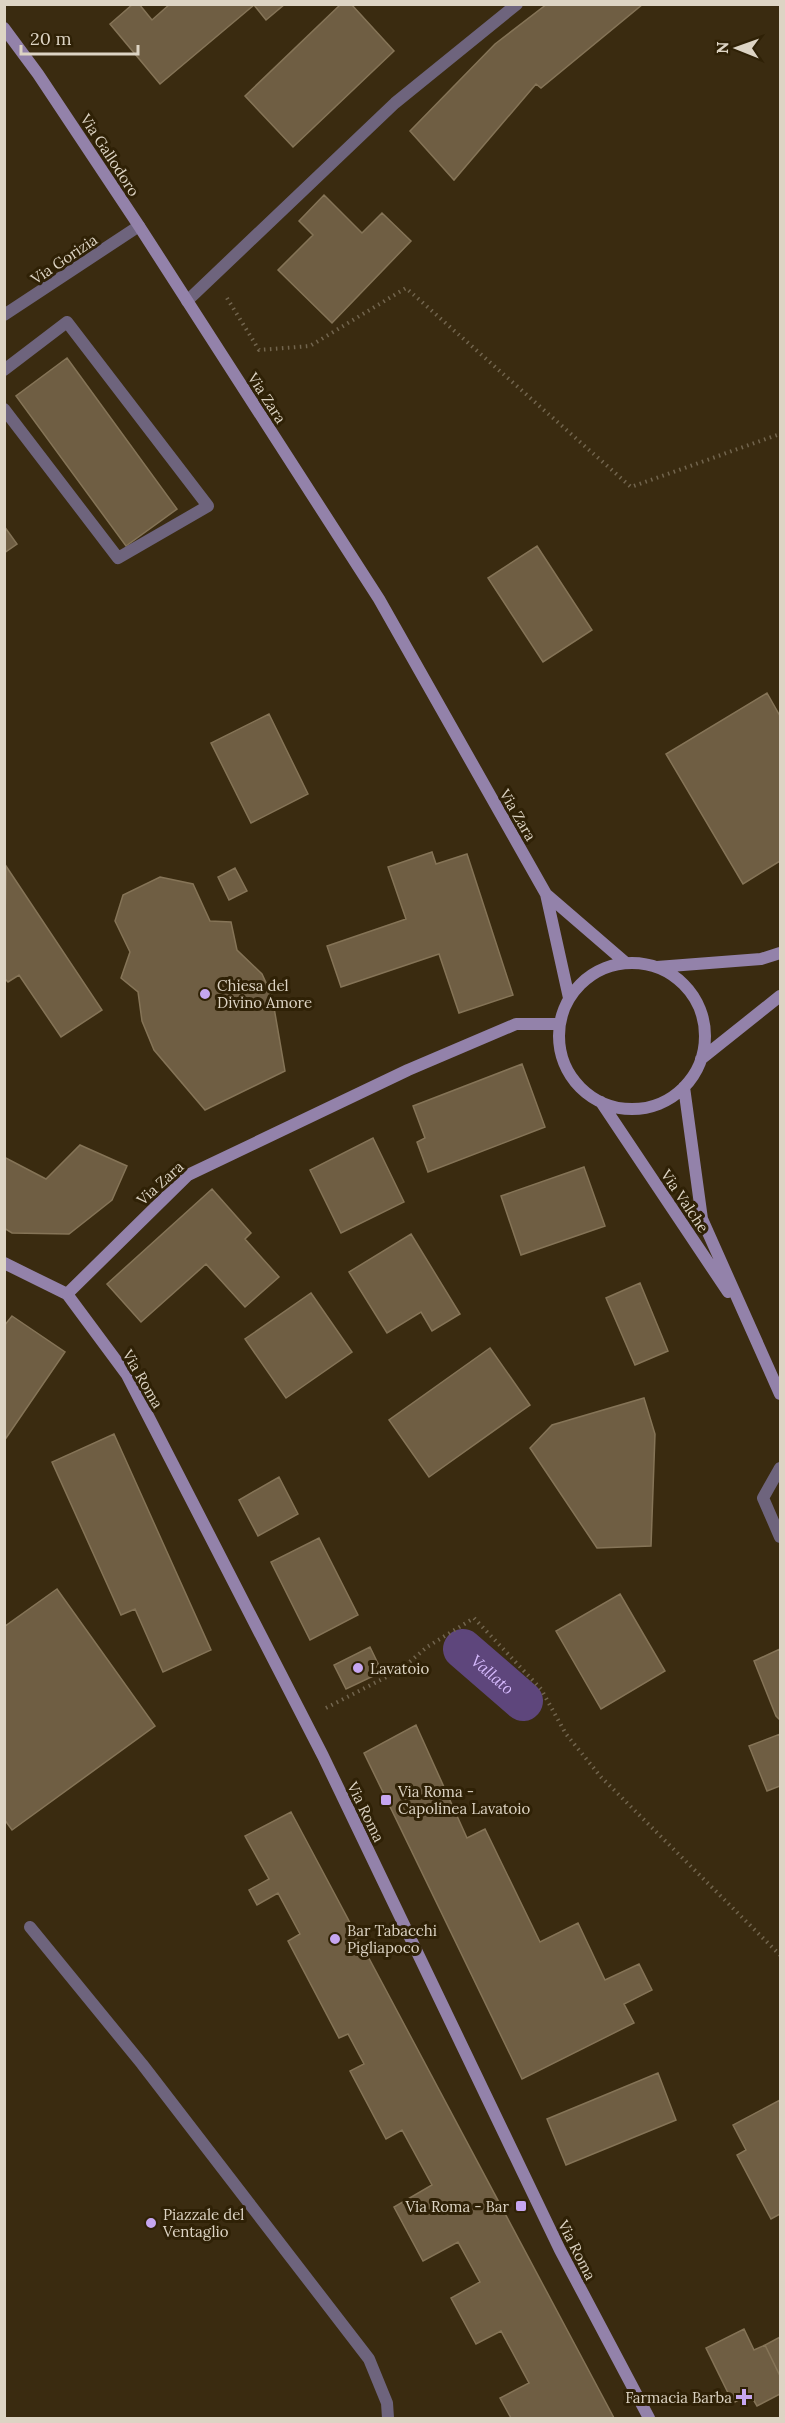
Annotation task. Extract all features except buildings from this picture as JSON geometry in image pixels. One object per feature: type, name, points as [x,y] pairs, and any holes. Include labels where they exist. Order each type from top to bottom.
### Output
[{"type":"main road","name":"Via Gallodoro","points":[[4,28],[38,74],[187,301]]},
{"type":"main road","name":"Via Zara","points":[[187,301],[379,599],[546,894],[569,998]]},
{"type":"main road","name":"Via Zara","points":[[546,894],[626,963]]},
{"type":"main road","points":[[657,967],[761,959],[780,953]]},
{"type":"main road","points":[[701,1059],[704,1039],[703,1019],[697,1004],[688,990],[674,976],[657,967],[642,963],[626,963],[609,966],[594,973],[580,984],[569,998],[563,1011],[559,1042],[569,1073],[584,1090],[601,1102],[616,1107],[647,1107],[662,1102],[684,1087],[701,1059],[780,996]]},
{"type":"main road","name":"Via Zara","points":[[67,1294],[188,1175],[408,1070],[516,1024],[560,1024]]},
{"type":"main road","name":"Via Valche","points":[[684,1087],[702,1219],[780,1394]]},
{"type":"main road","name":"Via Valche","points":[[601,1102],[745,1317]]},
{"type":"main road","name":"Via Roma","points":[[4,1263],[67,1294],[127,1375],[304,1719],[560,2250],[649,2418]]},
{"type":"street","points":[[187,301],[394,103],[517,4]]},
{"type":"street","name":"Via Gorizia","points":[[4,315],[139,226]]},
{"type":"street","points":[[4,370],[67,322],[208,506],[118,558],[4,409]]},
{"type":"street","points":[[780,1468],[763,1498],[780,1537]]},
{"type":"street","points":[[30,1927],[150,2074],[369,2359],[387,2403],[388,2418]]},
{"type":"path","points":[[213,276],[259,350],[310,346],[406,288],[631,487],[780,434]]},
{"type":"path","points":[[304,1719],[400,1670],[428,1647],[474,1618],[541,1689],[566,1734],[601,1777],[763,1935],[780,1955]]},
{"type":"waterway","name":"Vallato","points":[[463,1649],[523,1701]]},
{"type":"place","name":"Chiesa del Divino Amore","points":[[205,994]]},
{"type":"place","name":"Lavatoio","points":[[358,1668]]},
{"type":"place","name":"Via Roma - Capolinea Lavatoio","points":[[386,1800]]},
{"type":"place","name":"Bar Tabacchi Pigliapoco","points":[[335,1939]]},
{"type":"place","name":"Via Roma - Bar","points":[[521,2206]]},
{"type":"place","name":"Piazzale del Ventaglio","points":[[151,2223]]},
{"type":"place","name":"Farmacia Barba","points":[[744,2397]]}]
